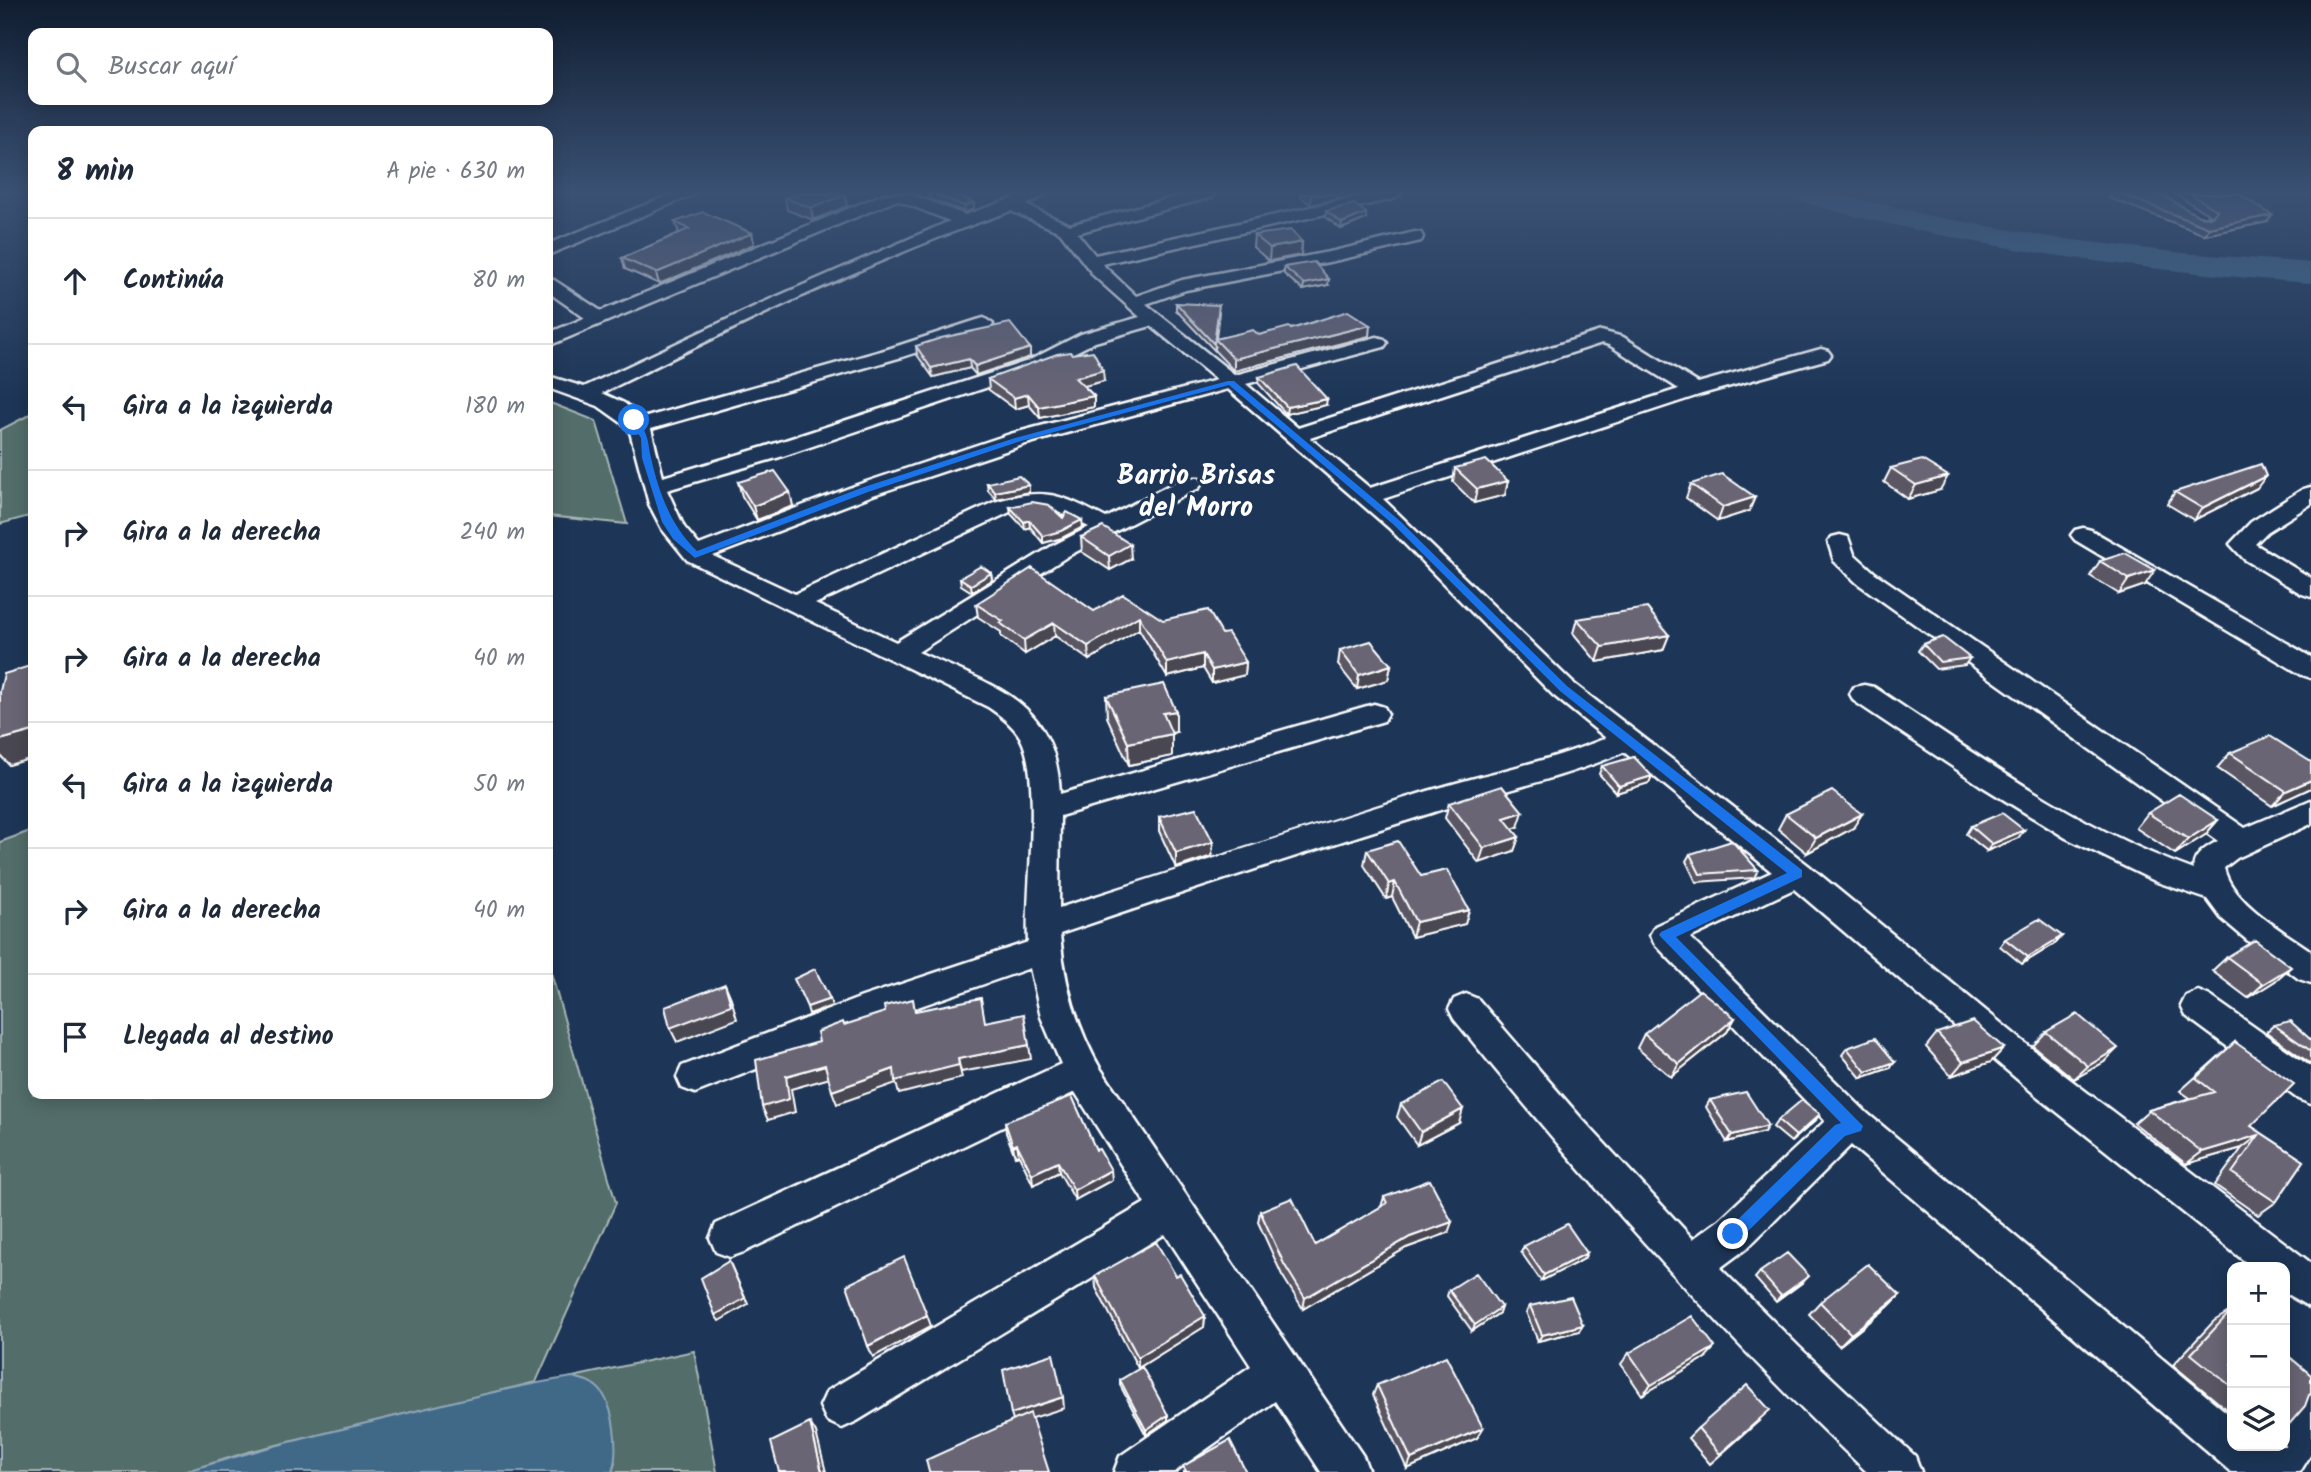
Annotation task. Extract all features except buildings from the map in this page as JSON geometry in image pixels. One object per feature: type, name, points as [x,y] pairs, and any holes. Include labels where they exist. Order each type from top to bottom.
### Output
[{"type":"street","points":[[553,338],[733,263]]},
{"type":"street","points":[[585,394],[664,354],[871,263]]},
{"type":"street","points":[[1092,263],[1143,311],[1397,523],[1563,689],[1797,874],[2050,1085],[2276,1262]]},
{"type":"street","points":[[655,486],[772,452],[1035,365],[1143,311],[1182,285],[1298,263]]},
{"type":"street","points":[[553,287],[598,318]]},
{"type":"street","points":[[638,426],[895,353],[984,324]]},
{"type":"street","points":[[1293,436],[1601,337],[1616,341],[1695,390]]},
{"type":"street","points":[[695,555],[864,490],[1018,439],[1377,343]]},
{"type":"street","points":[[1366,497],[1695,390],[1821,355]]},
{"type":"street","points":[[553,384],[585,394],[623,412],[638,426],[646,438],[647,458],[667,522],[695,555],[998,700],[1022,720],[1039,749],[1045,809],[1044,938],[1048,977],[1060,1025],[1071,1053],[1171,1209],[1347,1472]]},
{"type":"street","points":[[897,653],[1038,564],[1105,526],[1191,483]]},
{"type":"street","points":[[2311,494],[2259,527],[2242,544],[2252,554],[2311,589]]},
{"type":"street","points":[[795,604],[1002,507],[1019,502],[1036,499],[1050,501],[1105,526]]},
{"type":"street","points":[[2083,535],[2311,669]]},
{"type":"street","points":[[1840,542],[1842,556],[1866,578],[2242,842]]},
{"type":"street","points":[[1864,694],[2056,820],[2146,865],[2216,890]]},
{"type":"street","points":[[1045,809],[1374,713]]},
{"type":"street","points":[[695,1077],[1044,938],[1433,801],[1575,762],[1629,739]]},
{"type":"street","points":[[2311,811],[2242,842],[2208,864],[2208,873],[2216,890],[2232,909],[2311,969]]},
{"type":"street","points":[[1797,874],[1666,935],[1855,1126],[2227,1440]]},
{"type":"street","points":[[2198,1006],[2311,1088]]},
{"type":"street","points":[[1466,1009],[1583,1147],[1690,1265],[1836,1415],[1899,1472]]},
{"type":"street","points":[[730,1238],[1082,1071]]},
{"type":"street","points":[[1690,1265],[1733,1234],[1840,1130],[1855,1126]]},
{"type":"street","points":[[842,1406],[1171,1209]]},
{"type":"street","points":[[2290,1272],[2311,1288]]},
{"type":"street","points":[[1136,1472],[1281,1371]]},
{"type":"street","points":[[2274,1472],[2311,1415]]},
{"type":"street","points":[[2240,1451],[2265,1472]]},
{"type":"green space","points":[[553,404],[596,421],[627,524],[553,517]]},
{"type":"green space","points":[[28,416],[28,516],[0,524],[0,430]]},
{"type":"green space","points":[[28,832],[28,1099],[553,1099],[553,980],[616,1203],[536,1382],[248,1452],[184,1472],[0,1472],[0,842]]},
{"type":"green space","points":[[694,1351],[717,1472],[612,1472],[615,1463],[589,1382],[573,1377]]},
{"type":"water","points":[[573,1377],[587,1381],[604,1395],[614,1428],[612,1472],[184,1472],[462,1399]]},
{"type":"waterway","points":[[2180,263],[2311,273]]},
{"type":"district","name":"Barrio Brisas del Morro","points":[[1196,490]]},
{"type":"route","points":[[634,420],[646,438],[647,458],[667,522],[695,555],[864,490],[1018,439],[1231,383],[1397,523],[1563,689],[1797,874],[1666,935],[1855,1126],[1840,1130],[1733,1234]]}]
